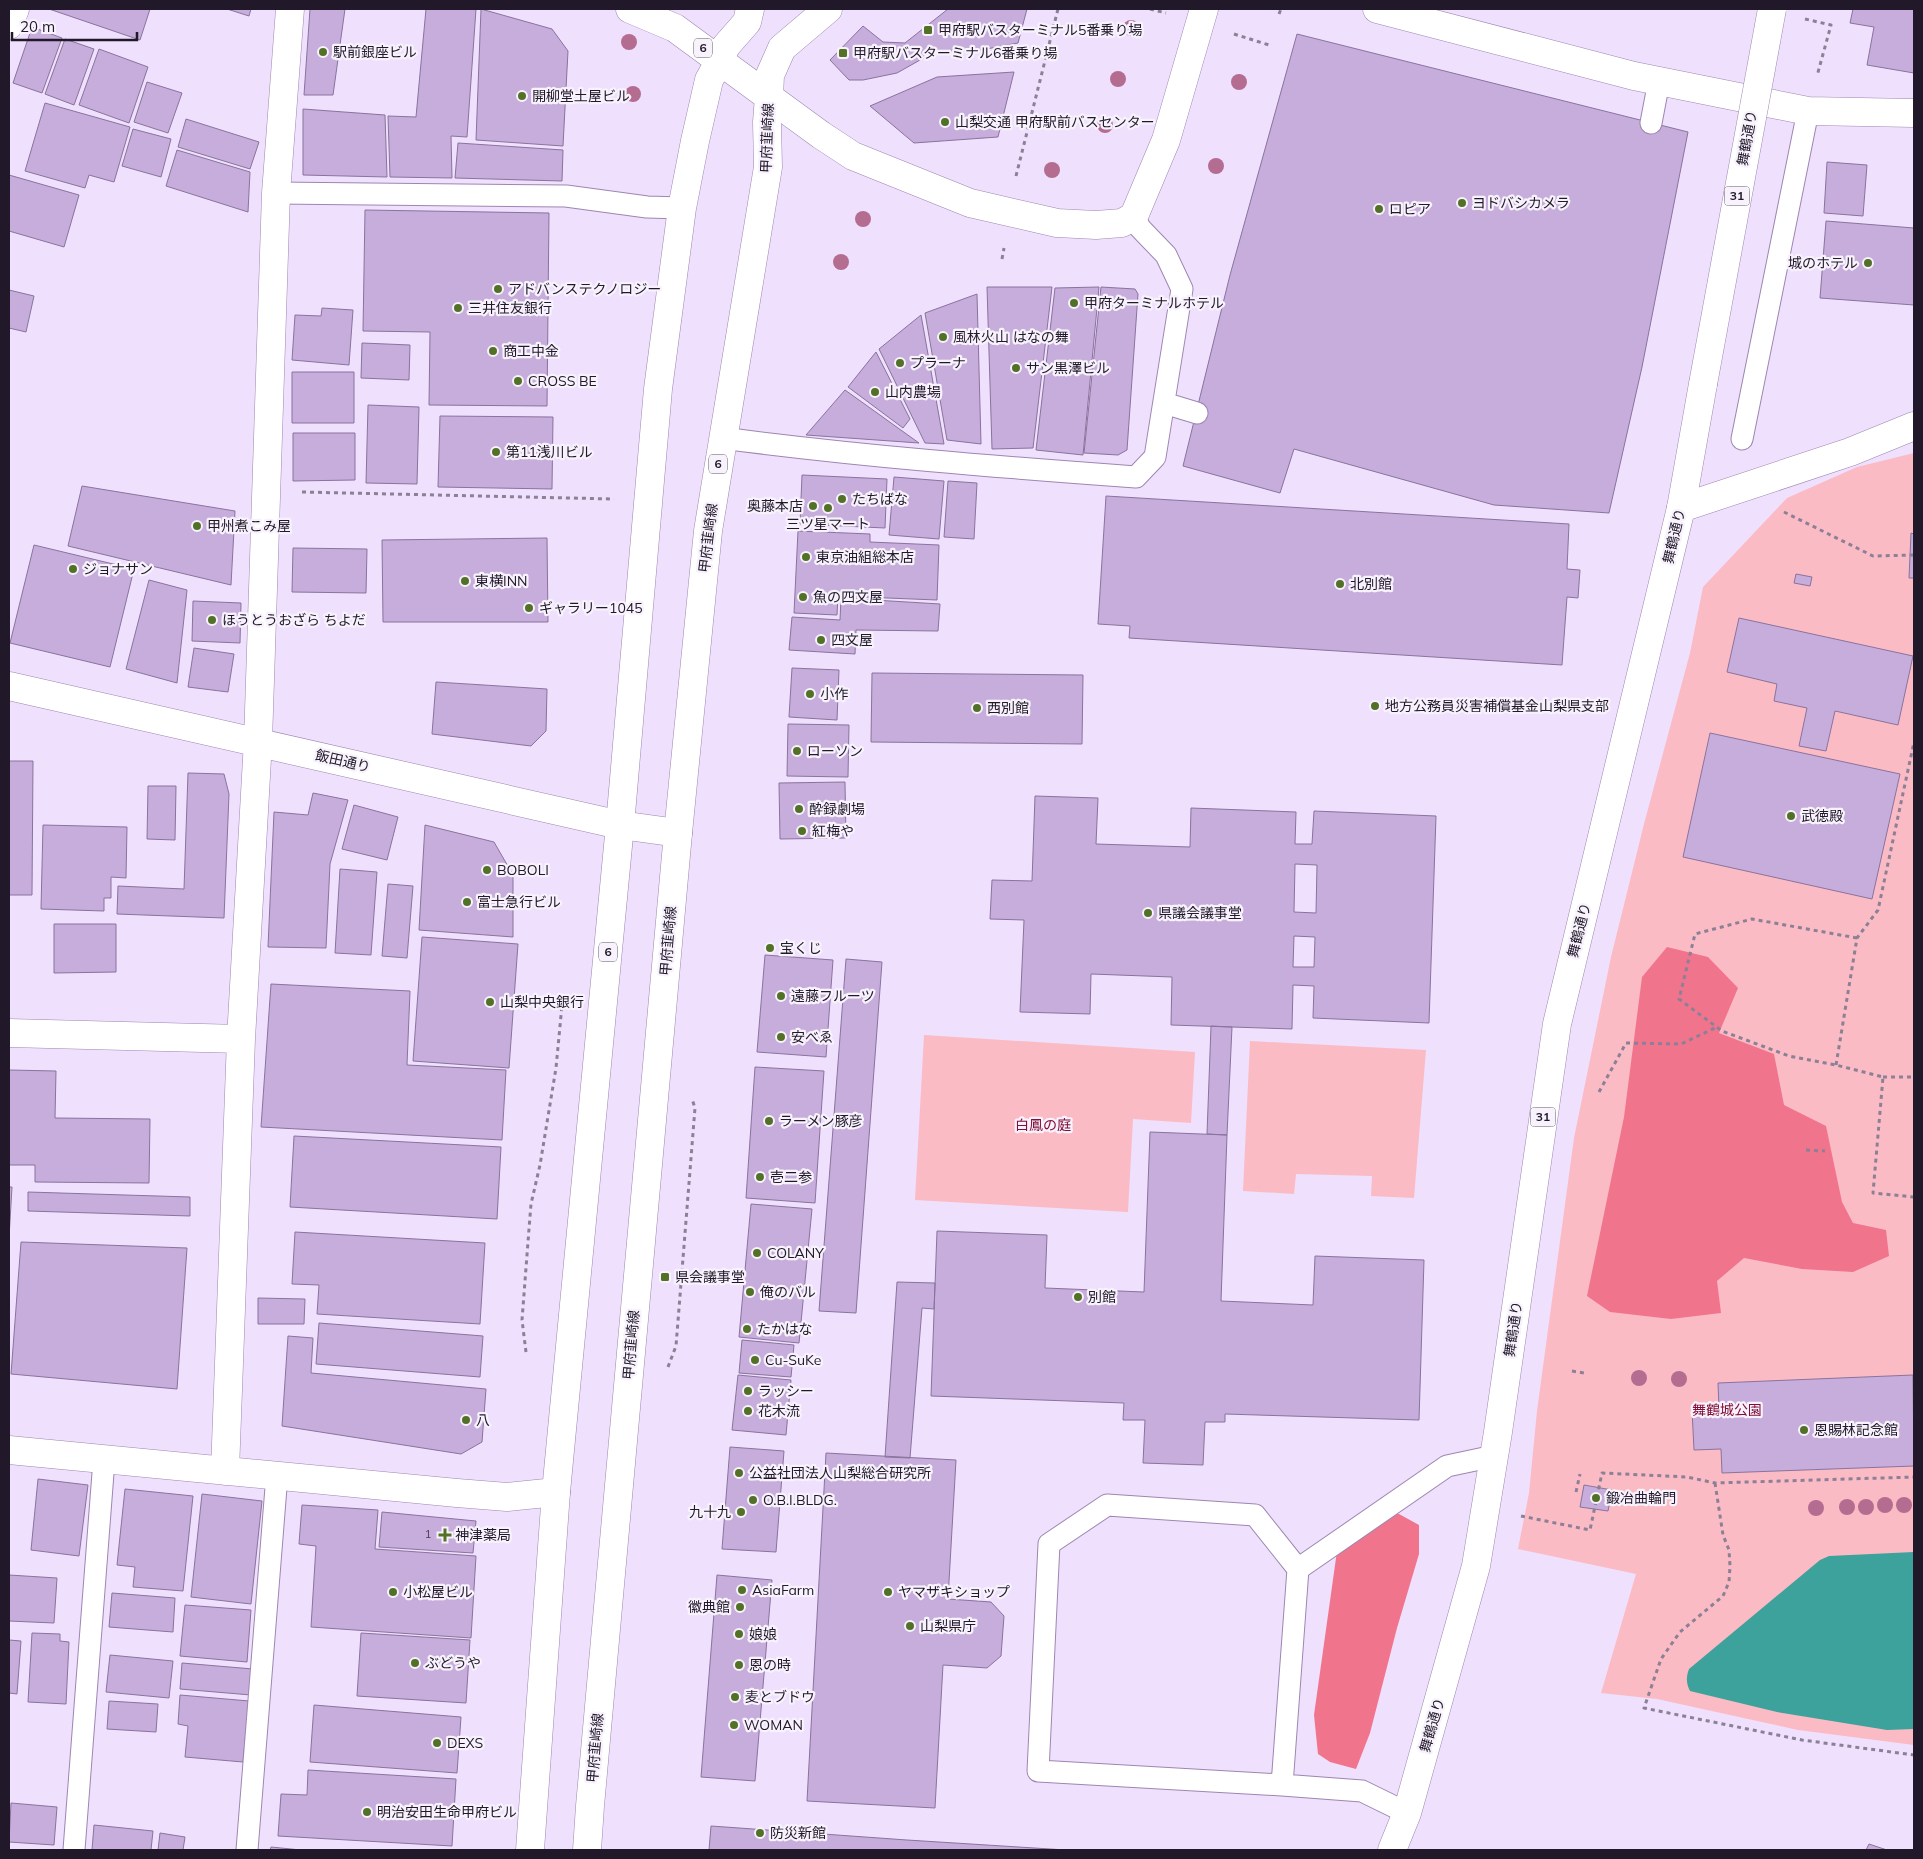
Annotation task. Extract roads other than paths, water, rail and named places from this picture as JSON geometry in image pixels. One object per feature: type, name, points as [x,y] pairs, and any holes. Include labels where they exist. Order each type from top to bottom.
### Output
[{"type":"main road","points":[[9,25],[15,9]]},
{"type":"main road","points":[[224,1471],[241,1039],[258,741],[276,193],[290,9]]},
{"type":"main road","name":"甲府韮崎線","points":[[588,1850],[590,1806],[678,833],[708,531],[768,167],[767,122],[769,98],[675,28],[630,9]]},
{"type":"main road","points":[[720,60],[726,46],[747,22],[750,9]]},
{"type":"main road","points":[[828,9],[782,48],[770,75],[769,98],[853,156],[970,203],[1057,222],[1096,225],[1122,223],[1134,216],[1166,140],[1204,9]]},
{"type":"main road","points":[[1377,9],[1659,81],[1808,111],[1914,113]]},
{"type":"main road","name":"舞鶴通り","points":[[1392,1850],[1407,1813],[1476,1566],[1494,1456],[1557,1024],[1681,508],[1702,384],[1772,9]]},
{"type":"main road","name":"6","points":[[530,1850],[556,1492],[620,825],[658,389],[682,208],[709,80],[720,60]]},
{"type":"main road","points":[[1681,508],[1850,452],[1914,426]]},
{"type":"main road","name":"飯田通り","points":[[9,686],[258,741],[620,825],[678,833]]},
{"type":"main road","points":[[9,1033],[241,1039]]},
{"type":"main road","points":[[9,1450],[499,1496],[556,1492]]},
{"type":"lane","points":[[1651,123],[1659,81]]},
{"type":"lane","points":[[1742,439],[1808,111]]},
{"type":"lane","points":[[276,193],[566,196],[647,207],[682,208]]},
{"type":"lane","points":[[722,438],[906,458],[1136,477],[1155,457],[1182,290],[1166,255],[1140,228],[1134,216]]},
{"type":"lane","points":[[1164,403],[1197,413]]},
{"type":"lane","points":[[1298,1569],[1447,1466],[1494,1456]]},
{"type":"lane","points":[[74,1850],[104,1460]]},
{"type":"lane","points":[[247,1850],[277,1475]]},
{"type":"lane","points":[[1282,1785],[1298,1569],[1255,1515],[1107,1505],[1049,1544],[1038,1771],[1282,1785],[1362,1792],[1407,1813]]},
{"type":"place","name":"甲府駅バスターミナル5番乗り場","points":[[928,30]]},
{"type":"place","name":"駅前銀座ビル","points":[[323,52]]},
{"type":"place","name":"甲府駅バスターミナル6番乗り場","points":[[843,53]]},
{"type":"place","name":"開柳堂土屋ビル","points":[[522,96]]},
{"type":"place","name":"山梨交通 甲府駅前バスセンター","points":[[945,122]]},
{"type":"place","name":"ヨドバシカメラ","points":[[1462,203]]},
{"type":"place","name":"ロピア","points":[[1379,209]]},
{"type":"place","name":"城のホテル","points":[[1868,263]]},
{"type":"place","name":"アドバンステクノロジー","points":[[498,289]]},
{"type":"place","name":"甲府ターミナルホテル","points":[[1074,303]]},
{"type":"place","name":"三井住友銀行","points":[[458,308]]},
{"type":"place","name":"風林火山 はなの舞","points":[[943,337]]},
{"type":"place","name":"商工中金","points":[[493,351]]},
{"type":"place","name":"プラーナ","points":[[900,363]]},
{"type":"place","name":"サン黒澤ビル","points":[[1016,368]]},
{"type":"place","name":"CROSS BE","points":[[518,381]]},
{"type":"place","name":"山内農場","points":[[875,392]]},
{"type":"place","name":"第11浅川ビル","points":[[496,452]]},
{"type":"place","name":"たちばな","points":[[842,499]]},
{"type":"place","name":"奥藤本店","points":[[813,506]]},
{"type":"place","name":"三ツ星マート","points":[[828,508]]},
{"type":"place","name":"甲州煮こみ屋","points":[[197,526]]},
{"type":"place","name":"東京油組総本店","points":[[806,557]]},
{"type":"place","name":"ジョナサン","points":[[73,569]]},
{"type":"place","name":"東横INN","points":[[465,581]]},
{"type":"place","name":"北別館","points":[[1340,584]]},
{"type":"place","name":"魚の四文屋","points":[[803,597]]},
{"type":"place","name":"ギャラリー1045","points":[[529,608]]},
{"type":"place","name":"ほうとうおざら ちよだ","points":[[212,620]]},
{"type":"place","name":"四文屋","points":[[821,640]]},
{"type":"place","name":"小作","points":[[810,694]]},
{"type":"place","name":"地方公務員災害補償基金山梨県支部","points":[[1375,706]]},
{"type":"place","name":"西別館","points":[[977,708]]},
{"type":"place","name":"ローソン","points":[[797,751]]},
{"type":"place","name":"酔録劇場","points":[[799,809]]},
{"type":"place","name":"武徳殿","points":[[1791,816]]},
{"type":"place","name":"紅梅や","points":[[802,831]]},
{"type":"place","name":"BOBOLI","points":[[487,870]]},
{"type":"place","name":"富士急行ビル","points":[[467,902]]},
{"type":"place","name":"県議会議事堂","points":[[1148,913]]},
{"type":"place","name":"宝くじ","points":[[770,948]]},
{"type":"place","name":"遠藤フルーツ","points":[[781,996]]},
{"type":"place","name":"山梨中央銀行","points":[[490,1002]]},
{"type":"place","name":"安べゑ","points":[[781,1037]]},
{"type":"place","name":"ラーメン豚彦","points":[[769,1121]]},
{"type":"place","name":"壱二参","points":[[760,1177]]},
{"type":"place","name":"COLANY","points":[[757,1253]]},
{"type":"place","name":"県会議事堂","points":[[665,1277]]},
{"type":"place","name":"俺のバル","points":[[750,1292]]},
{"type":"place","name":"別館","points":[[1078,1297]]},
{"type":"place","name":"たかはな","points":[[747,1329]]},
{"type":"place","name":"Cu-SuKe","points":[[755,1360]]},
{"type":"place","name":"ラッシー","points":[[748,1391]]},
{"type":"place","name":"花木流","points":[[748,1411]]},
{"type":"place","name":"八","points":[[466,1420]]},
{"type":"place","name":"恩賜林記念館","points":[[1804,1430]]},
{"type":"place","name":"公益社団法人山梨総合研究所","points":[[739,1473]]},
{"type":"place","name":"鍛冶曲輪門","points":[[1596,1498]]},
{"type":"place","name":"O.B.I.BLDG.","points":[[753,1500]]},
{"type":"place","name":"九十九","points":[[741,1512]]},
{"type":"place","name":"神津薬局","points":[[445,1535]]},
{"type":"place","name":"AsiaFarm","points":[[742,1590]]},
{"type":"place","name":"小松屋ビル","points":[[393,1592]]},
{"type":"place","name":"ヤマザキショップ","points":[[888,1592]]},
{"type":"place","name":"徽典館","points":[[740,1607]]},
{"type":"place","name":"山梨県庁","points":[[910,1626]]},
{"type":"place","name":"娘娘","points":[[739,1634]]},
{"type":"place","name":"ぶどうや","points":[[415,1663]]},
{"type":"place","name":"恩の時","points":[[739,1665]]},
{"type":"place","name":"麦とブドウ","points":[[735,1697]]},
{"type":"place","name":"WOMAN","points":[[734,1725]]},
{"type":"place","name":"DEXS","points":[[437,1743]]},
{"type":"place","name":"明治安田生命甲府ビル","points":[[367,1812]]},
{"type":"place","name":"防災新館","points":[[760,1833]]},
{"type":"park label","name":"白鳳の庭","points":[[1043,1125]]},
{"type":"park label","name":"舞鶴城公園","points":[[1727,1410]]}]
